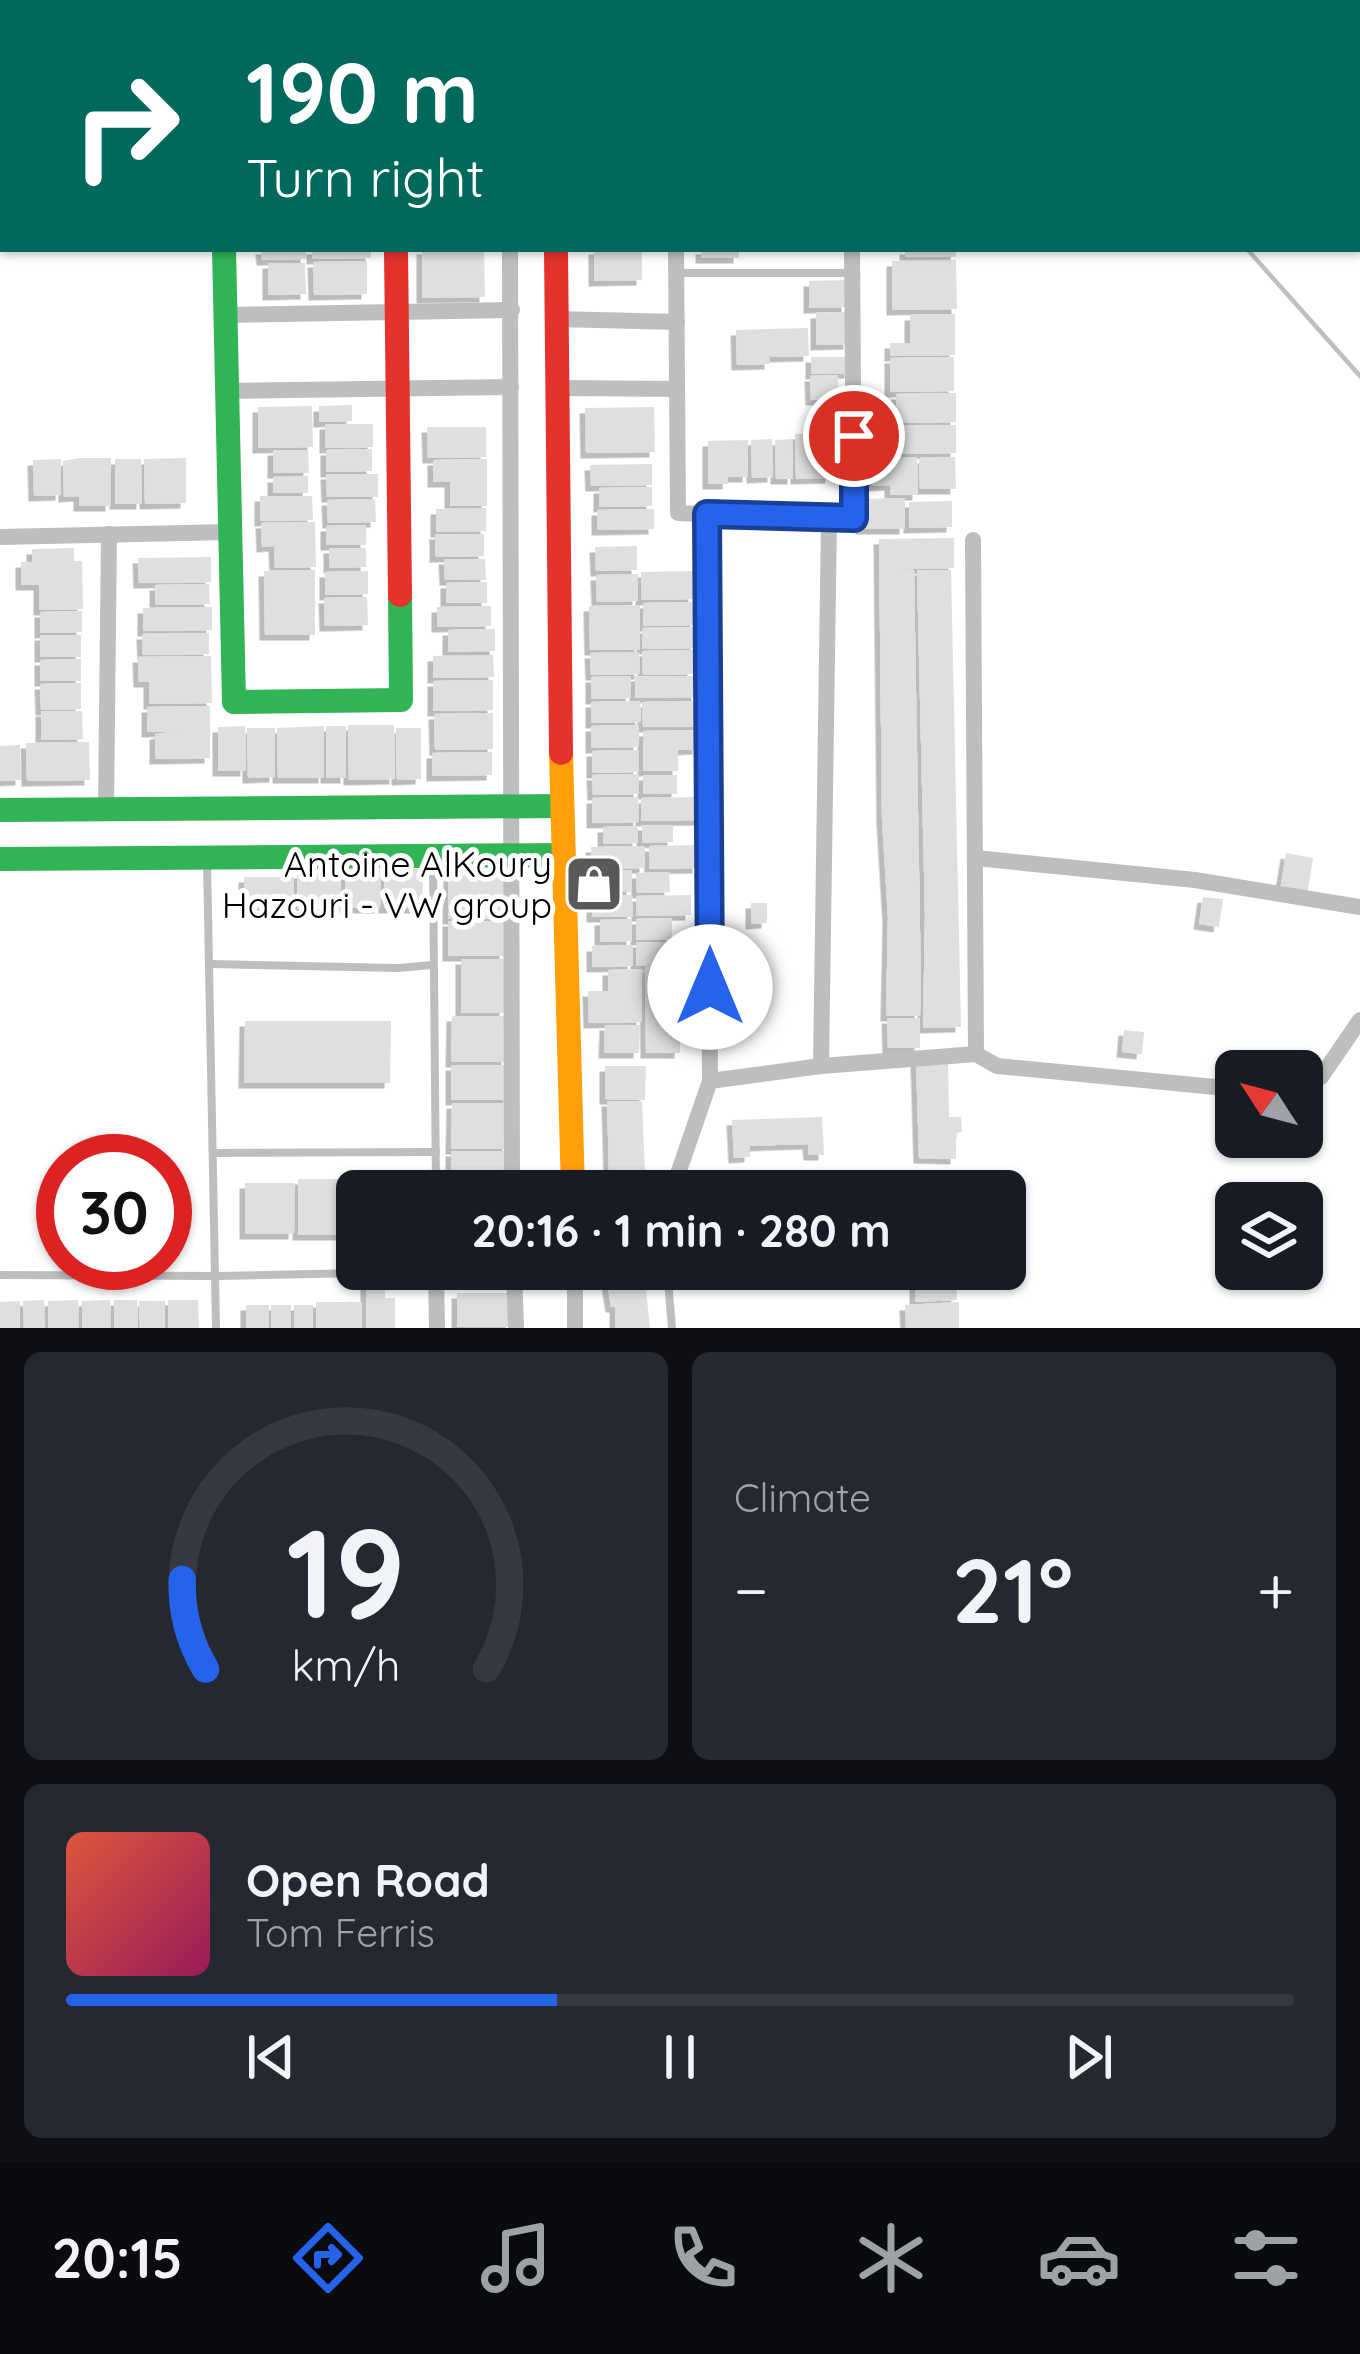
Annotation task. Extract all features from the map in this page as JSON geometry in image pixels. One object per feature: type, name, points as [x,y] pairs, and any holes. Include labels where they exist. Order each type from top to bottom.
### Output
[{"type":"street","points":[[224,252],[234,702],[401,700],[396,252]]},
{"type":"street","points":[[510,252],[512,1170]]},
{"type":"street","points":[[556,252],[560,806],[572,1170]]},
{"type":"street","points":[[676,252],[678,513],[829,520],[854,518],[851,252]]},
{"type":"street","points":[[225,315],[512,310]]},
{"type":"street","points":[[557,320],[677,322]]},
{"type":"street","points":[[226,391],[512,387]]},
{"type":"street","points":[[560,388],[677,389]]},
{"type":"street","points":[[679,1170],[710,1081],[707,514]]},
{"type":"street","points":[[821,1066],[829,520]]},
{"type":"street","points":[[0,537],[230,532]]},
{"type":"street","points":[[106,808],[109,534]]},
{"type":"street","points":[[973,540],[976,1054]]},
{"type":"street","points":[[0,810],[560,806]]},
{"type":"street","points":[[0,859],[562,855]]},
{"type":"street","points":[[975,858],[1195,880],[1360,907]]},
{"type":"street","points":[[1323,1074],[1360,1020]]},
{"type":"street","points":[[710,1081],[821,1066],[976,1054],[997,1066],[1215,1086]]},
{"type":"street","points":[[436,1290],[437,1328]]},
{"type":"street","points":[[515,1290],[516,1328]]},
{"type":"street","points":[[575,1290],[575,1328]]},
{"type":"lane","points":[[676,273],[852,272]]},
{"type":"lane","points":[[434,858],[436,1170]]},
{"type":"lane","points":[[207,859],[216,1328]]},
{"type":"lane","points":[[209,964],[399,968],[432,964]]},
{"type":"lane","points":[[213,1153],[436,1152]]},
{"type":"lane","points":[[0,1275],[336,1273]]},
{"type":"lane","points":[[669,1290],[672,1328]]},
{"type":"building","points":[[261,252],[306,252],[306,259],[262,260]]},
{"type":"building","points":[[312,252],[371,252],[371,258],[312,259]]},
{"type":"building","points":[[422,252],[484,252],[485,297],[422,298]]},
{"type":"building","points":[[594,252],[642,252],[642,280],[594,281]]},
{"type":"building","points":[[701,252],[739,252],[739,258],[701,258]]},
{"type":"building","points":[[905,252],[956,252],[956,257],[905,257]]},
{"type":"building","points":[[956,260],[957,309],[892,310],[892,261]]},
{"type":"building","points":[[367,261],[367,294],[314,295],[313,262]]},
{"type":"building","points":[[268,263],[305,263],[306,294],[268,295]]},
{"type":"building","points":[[847,280],[847,307],[809,308],[809,281]]},
{"type":"building","points":[[848,312],[849,344],[816,345],[816,313]]},
{"type":"building","points":[[955,314],[955,355],[890,356],[890,343],[910,343],[910,315]]},
{"type":"building","points":[[808,328],[809,356],[770,357],[770,364],[737,365],[736,330]]},
{"type":"building","points":[[811,357],[850,357],[850,373],[811,374]]},
{"type":"building","points":[[954,357],[954,391],[890,392],[890,358]]},
{"type":"building","points":[[838,375],[838,400],[811,400],[810,376]]},
{"type":"building","points":[[956,393],[956,422],[896,423],[896,394]]},
{"type":"building","points":[[352,405],[352,421],[319,422],[319,406]]},
{"type":"building","points":[[312,406],[313,447],[258,448],[258,407]]},
{"type":"building","points":[[654,407],[655,452],[586,453],[585,408]]},
{"type":"building","points":[[325,424],[373,424],[373,447],[325,448]]},
{"type":"building","points":[[956,425],[956,453],[900,454],[899,426]]},
{"type":"building","points":[[427,427],[486,427],[486,457],[428,458]]},
{"type":"building","points":[[795,434],[830,434],[831,478],[796,479]]},
{"type":"building","points":[[772,439],[773,477],[752,478],[751,440]]},
{"type":"building","points":[[793,439],[793,479],[776,479],[775,440]]},
{"type":"building","points":[[748,440],[748,477],[708,484],[708,441]]},
{"type":"building","points":[[372,449],[372,471],[326,472],[326,450]]},
{"type":"building","points":[[273,450],[308,450],[309,473],[273,473]]},
{"type":"building","points":[[917,457],[918,495],[890,495],[890,485],[872,486],[872,458]]},
{"type":"building","points":[[955,457],[956,489],[920,489],[919,458]]},
{"type":"building","points":[[111,458],[111,506],[79,506],[79,496],[64,497],[63,461]]},
{"type":"building","points":[[186,458],[186,503],[145,504],[144,459]]},
{"type":"building","points":[[61,459],[61,495],[34,496],[33,460]]},
{"type":"building","points":[[115,459],[141,459],[142,504],[115,504]]},
{"type":"building","points":[[487,459],[487,506],[450,506],[450,482],[433,482],[433,460]]},
{"type":"building","points":[[652,464],[652,485],[591,486],[590,465]]},
{"type":"building","points":[[326,474],[378,474],[378,497],[327,497]]},
{"type":"building","points":[[308,476],[308,493],[273,493],[273,477]]},
{"type":"building","points":[[652,487],[652,506],[599,507],[599,488]]},
{"type":"building","points":[[260,496],[312,496],[313,520],[260,521]]},
{"type":"building","points":[[905,498],[905,529],[861,529],[861,499]]},
{"type":"building","points":[[375,499],[376,522],[328,523],[327,500]]},
{"type":"building","points":[[952,501],[952,527],[909,528],[909,502]]},
{"type":"building","points":[[486,508],[486,531],[436,532],[436,509]]},
{"type":"building","points":[[654,509],[654,529],[597,530],[597,510]]},
{"type":"building","points":[[315,522],[316,567],[275,568],[274,546],[262,547],[261,523]]},
{"type":"building","points":[[366,525],[366,545],[326,545],[326,526]]},
{"type":"building","points":[[435,534],[484,534],[484,556],[435,557]]},
{"type":"building","points":[[954,538],[954,568],[898,569],[914,570],[921,989],[920,1016],[886,1016],[879,539]]},
{"type":"building","points":[[637,546],[637,570],[596,571],[595,547]]},
{"type":"building","points":[[74,548],[74,561],[82,561],[83,609],[39,610],[39,585],[21,585],[21,562],[32,562],[32,549]]},
{"type":"building","points":[[329,548],[366,548],[366,567],[329,568]]},
{"type":"building","points":[[211,557],[211,582],[139,583],[138,558]]},
{"type":"building","points":[[444,559],[485,559],[486,580],[445,580]]},
{"type":"building","points":[[315,570],[315,635],[265,635],[264,571]]},
{"type":"building","points":[[917,570],[951,570],[961,1027],[923,1028]]},
{"type":"building","points":[[368,571],[368,594],[325,595],[325,572]]},
{"type":"building","points":[[694,571],[694,599],[641,600],[641,572]]},
{"type":"building","points":[[638,574],[638,601],[597,602],[596,575]]},
{"type":"building","points":[[487,582],[487,603],[446,603],[446,583]]},
{"type":"building","points":[[209,584],[210,604],[155,605],[155,585]]},
{"type":"building","points":[[367,597],[368,625],[325,626],[324,598]]},
{"type":"building","points":[[696,602],[696,625],[643,626],[643,603]]},
{"type":"building","points":[[640,605],[640,650],[590,650],[589,606]]},
{"type":"building","points":[[491,606],[491,626],[437,627],[437,607]]},
{"type":"building","points":[[212,607],[212,630],[143,631],[143,608]]},
{"type":"building","points":[[82,611],[82,632],[40,633],[40,612]]},
{"type":"building","points":[[696,627],[696,648],[642,649],[642,628]]},
{"type":"building","points":[[495,629],[495,651],[448,652],[448,630]]},
{"type":"building","points":[[209,633],[209,654],[143,655],[142,634]]},
{"type":"building","points":[[40,635],[81,635],[81,657],[40,657]]},
{"type":"building","points":[[693,650],[693,674],[643,675],[642,651]]},
{"type":"building","points":[[639,652],[640,674],[591,675],[590,653]]},
{"type":"building","points":[[493,655],[494,677],[433,678],[433,656]]},
{"type":"building","points":[[211,656],[212,703],[149,704],[149,682],[139,682],[138,657]]},
{"type":"building","points":[[81,659],[81,681],[40,681],[40,660]]},
{"type":"building","points":[[631,676],[631,698],[591,699],[591,677]]},
{"type":"building","points":[[635,676],[697,676],[697,697],[635,698]]},
{"type":"building","points":[[493,680],[493,710],[433,711],[433,681]]},
{"type":"building","points":[[81,683],[81,709],[41,710],[40,684]]},
{"type":"building","points":[[640,701],[641,722],[591,723],[591,702]]},
{"type":"building","points":[[700,701],[700,727],[643,727],[642,702]]},
{"type":"building","points":[[210,706],[210,758],[155,759],[155,734],[181,731],[147,732],[147,707]]},
{"type":"building","points":[[41,711],[82,711],[83,739],[41,740]]},
{"type":"building","points":[[493,713],[493,749],[435,750],[434,714]]},
{"type":"building","points":[[348,725],[394,725],[395,779],[349,780]]},
{"type":"building","points":[[639,725],[639,747],[591,748],[591,726]]},
{"type":"building","points":[[245,726],[246,771],[218,771],[218,727]]},
{"type":"building","points":[[324,726],[324,778],[278,778],[277,728]]},
{"type":"building","points":[[326,726],[346,726],[346,778],[326,778]]},
{"type":"building","points":[[247,728],[275,728],[275,777],[248,778]]},
{"type":"building","points":[[396,728],[421,728],[421,779],[397,780]]},
{"type":"building","points":[[698,730],[698,749],[678,750],[678,771],[643,771],[643,731]]},
{"type":"building","points":[[89,742],[90,780],[27,781],[26,743]]},
{"type":"building","points":[[20,745],[21,780],[0,781],[0,746]]},
{"type":"building","points":[[639,750],[639,772],[592,773],[592,751]]},
{"type":"building","points":[[492,752],[492,775],[432,776],[432,753]]},
{"type":"building","points":[[639,774],[639,794],[593,795],[592,775]]},
{"type":"building","points":[[643,775],[677,775],[677,794],[643,794]]},
{"type":"building","points":[[638,797],[639,822],[592,823],[592,798]]},
{"type":"building","points":[[700,797],[700,820],[641,821],[641,798]]},
{"type":"building","points":[[642,825],[673,825],[673,842],[642,843]]},
{"type":"building","points":[[638,826],[638,843],[603,844],[603,827]]},
{"type":"building","points":[[698,845],[698,868],[650,869],[649,846]]},
{"type":"building","points":[[645,846],[645,868],[592,869],[591,847]]},
{"type":"building","points":[[1286,853],[1313,858],[1307,895],[1280,891]]},
{"type":"building","points":[[345,869],[381,869],[380,908],[345,908]]},
{"type":"building","points":[[384,869],[423,869],[422,908],[384,908]]},
{"type":"building","points":[[632,870],[632,892],[602,892],[602,871]]},
{"type":"building","points":[[669,872],[670,892],[637,893],[636,873]]},
{"type":"building","points":[[297,873],[341,873],[341,909],[297,909]]},
{"type":"building","points":[[505,874],[504,919],[448,919],[449,875]]},
{"type":"building","points":[[244,877],[294,877],[294,909],[244,909]]},
{"type":"building","points":[[632,895],[633,917],[592,917],[592,896]]},
{"type":"building","points":[[691,895],[691,915],[637,916],[636,896]]},
{"type":"building","points":[[1203,897],[1223,899],[1219,927],[1199,924]]},
{"type":"building","points":[[751,903],[767,903],[767,923],[751,924]]},
{"type":"building","points":[[672,918],[672,939],[636,940],[636,919]]},
{"type":"building","points":[[632,919],[632,941],[600,942],[600,920]]},
{"type":"building","points":[[448,921],[505,921],[505,956],[448,956]]},
{"type":"building","points":[[636,942],[677,942],[675,992],[701,991],[701,1021],[659,1021],[680,1023],[680,1053],[646,1053],[645,967],[660,965],[636,966]]},
{"type":"building","points":[[633,945],[633,966],[592,967],[592,946]]},
{"type":"building","points":[[461,959],[505,959],[505,1013],[461,1013]]},
{"type":"building","points":[[642,969],[642,1022],[589,1023],[588,991],[608,991],[608,970]]},
{"type":"building","points":[[452,1016],[507,1016],[507,1062],[451,1062]]},
{"type":"building","points":[[887,1018],[920,1018],[920,1048],[888,1048]]},
{"type":"building","points":[[245,1021],[391,1021],[390,1083],[244,1083]]},
{"type":"building","points":[[605,1025],[640,1025],[639,1053],[604,1053]]},
{"type":"building","points":[[1124,1030],[1144,1032],[1142,1054],[1122,1052]]},
{"type":"building","points":[[916,1060],[948,1060],[949,1117],[961,1117],[956,1159],[919,1158]]},
{"type":"building","points":[[451,1065],[509,1065],[509,1100],[451,1100]]},
{"type":"building","points":[[605,1066],[646,1066],[645,1100],[605,1099]]},
{"type":"building","points":[[607,1101],[642,1101],[645,1170],[609,1170]]},
{"type":"building","points":[[452,1103],[508,1103],[508,1149],[451,1149]]},
{"type":"building","points":[[822,1117],[824,1155],[809,1155],[808,1144],[750,1146],[750,1157],[734,1158],[732,1120]]},
{"type":"building","points":[[451,1151],[507,1151],[507,1170],[451,1170]]},
{"type":"building","points":[[298,1179],[336,1179],[336,1235],[298,1235]]},
{"type":"building","points":[[245,1183],[295,1183],[294,1234],[245,1234]]},
{"type":"building","points":[[366,1290],[385,1290],[385,1298],[395,1298],[395,1328],[366,1328]]},
{"type":"building","points":[[608,1290],[646,1290],[650,1328],[615,1328],[615,1307],[611,1307]]},
{"type":"building","points":[[915,1290],[956,1290],[957,1300],[915,1302]]},
{"type":"building","points":[[457,1293],[512,1293],[511,1327],[457,1327]]},
{"type":"building","points":[[44,1300],[45,1328],[24,1328],[23,1301]]},
{"type":"building","points":[[78,1300],[79,1328],[48,1328],[48,1301]]},
{"type":"building","points":[[110,1300],[111,1328],[82,1328],[82,1301]]},
{"type":"building","points":[[114,1300],[137,1300],[138,1328],[114,1328]]},
{"type":"building","points":[[168,1300],[198,1300],[199,1328],[168,1328]]},
{"type":"building","points":[[20,1301],[20,1328],[0,1328],[0,1302]]},
{"type":"building","points":[[139,1301],[165,1301],[165,1328],[140,1328]]},
{"type":"building","points":[[316,1302],[362,1302],[362,1328],[316,1328]]},
{"type":"building","points":[[959,1302],[959,1328],[906,1328],[905,1305]]},
{"type":"building","points":[[246,1305],[269,1305],[269,1328],[246,1328]]},
{"type":"building","points":[[271,1305],[291,1305],[291,1328],[271,1328]]},
{"type":"building","points":[[294,1305],[313,1305],[313,1328],[294,1328]]},
{"type":"waterway","points":[[1250,252],[1360,376]]},
{"type":"traffic: fast","points":[[224,252],[234,702],[401,700],[400,595]]},
{"type":"traffic: fast","points":[[0,810],[561,806]]},
{"type":"traffic: fast","points":[[0,859],[562,855]]},
{"type":"traffic: slow","points":[[561,753],[572,1170]]},
{"type":"traffic: jam","points":[[396,252],[400,595]]},
{"type":"traffic: jam","points":[[556,252],[561,753]]},
{"type":"place","name":"Antoine AlKoury Hazouri - VW group","points":[[594,884]]},
{"type":"route","points":[[710,987],[707,514],[854,518],[854,436]]}]
